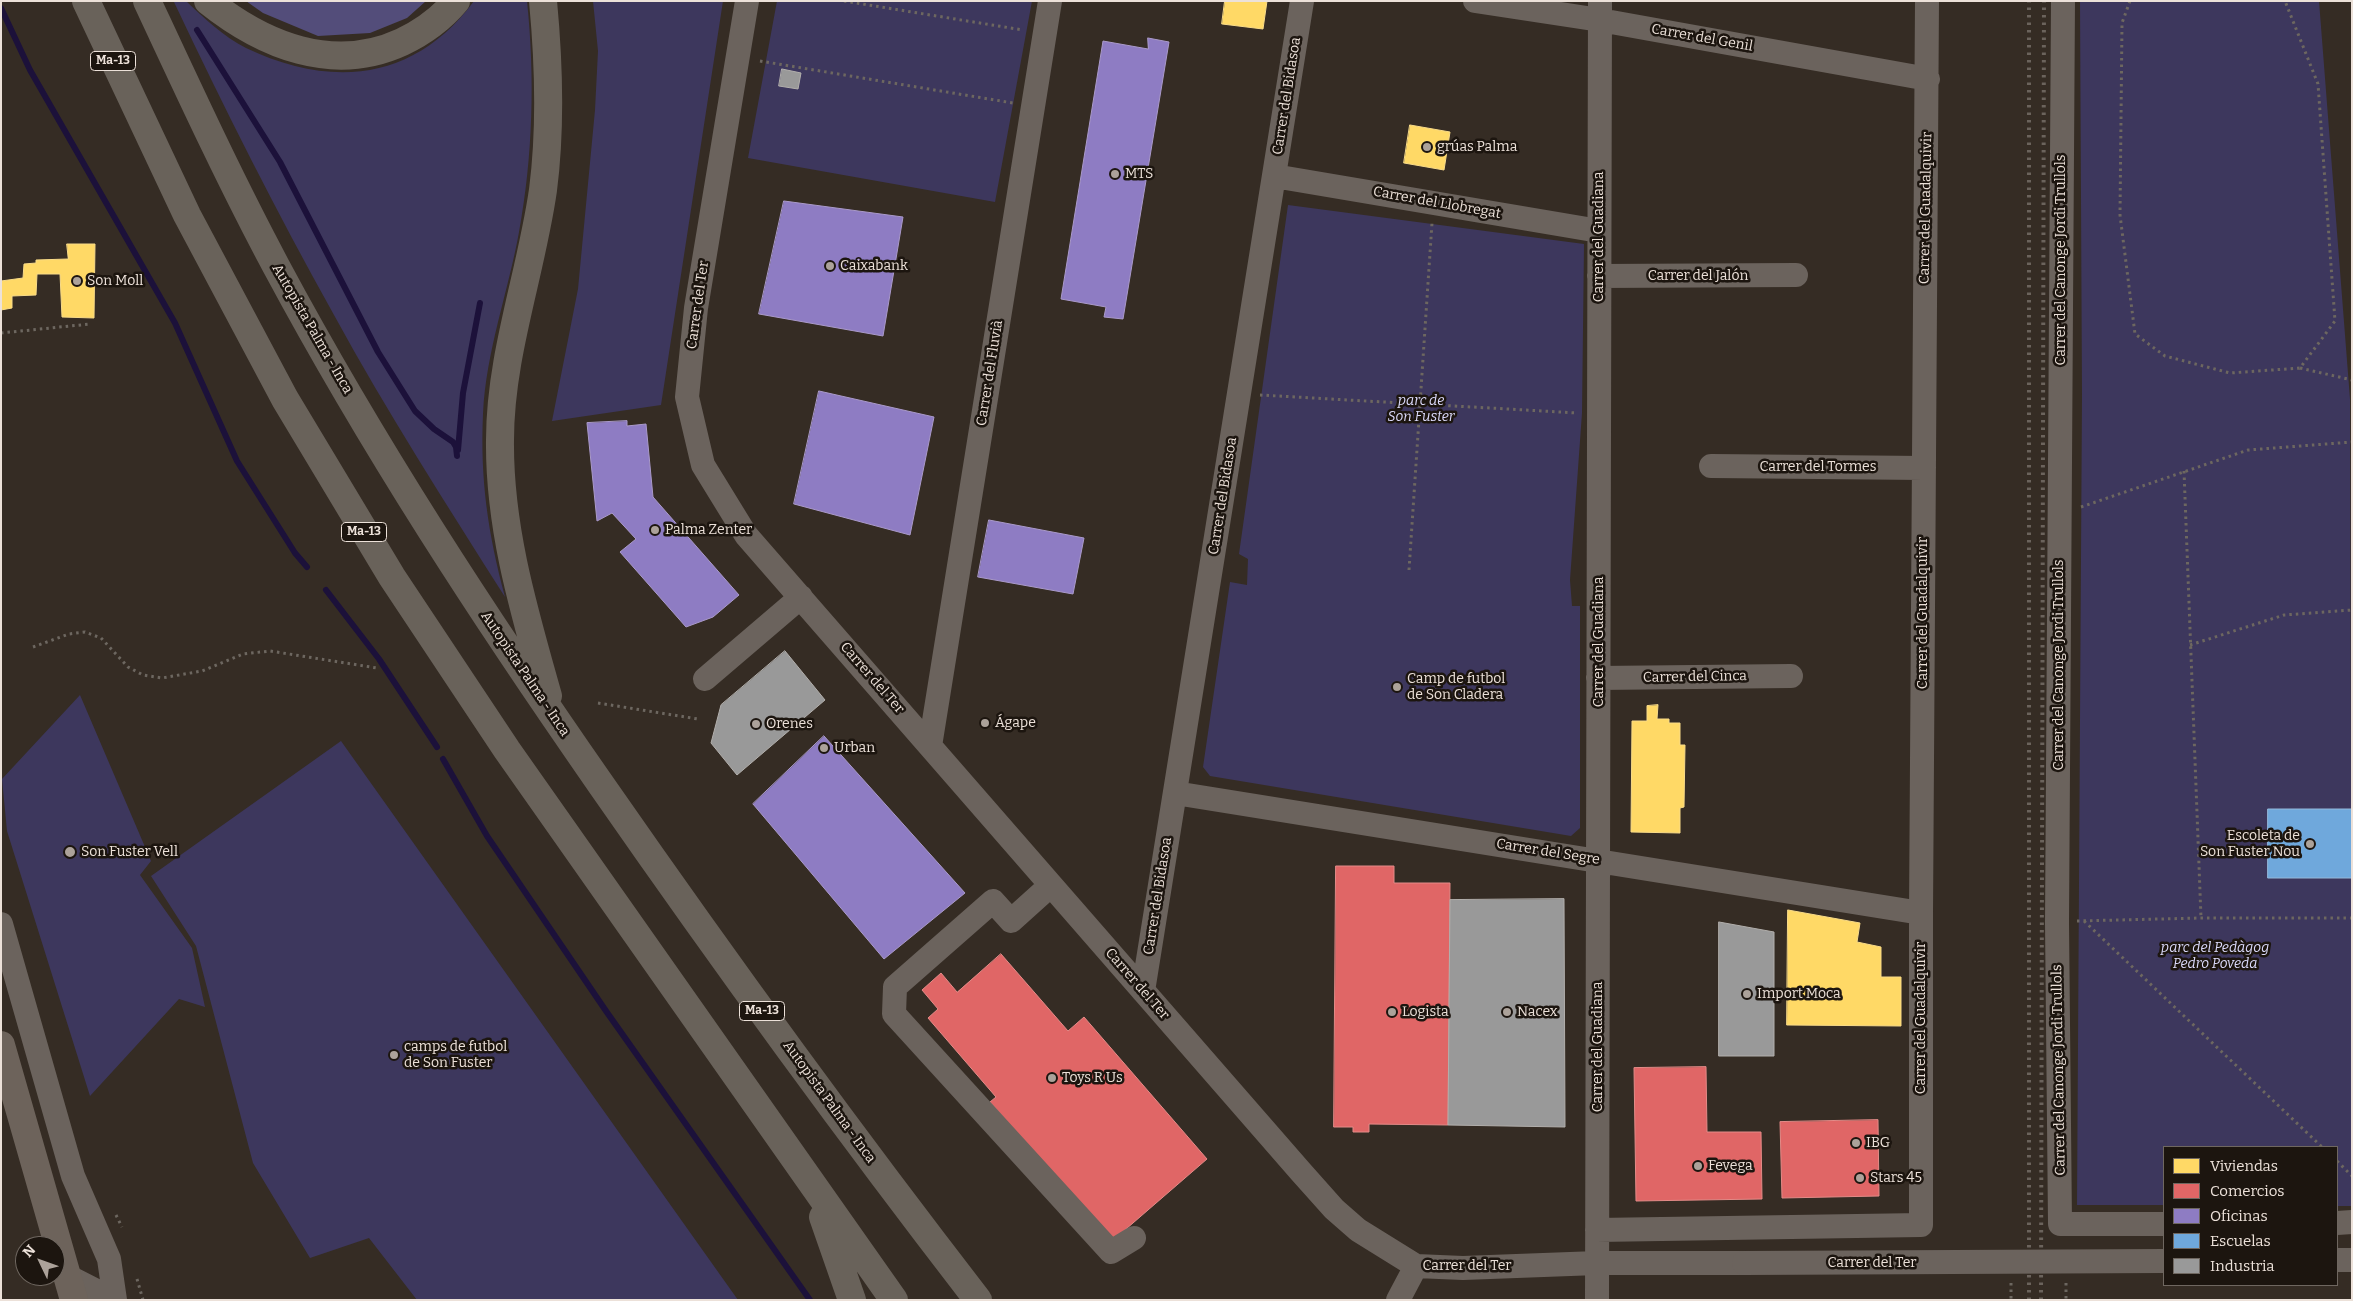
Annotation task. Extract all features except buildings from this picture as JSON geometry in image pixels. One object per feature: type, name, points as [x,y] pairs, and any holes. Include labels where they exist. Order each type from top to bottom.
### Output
[{"type":"highway","name":"Ma-13","points":[[86,1],[187,215],[285,399],[337,488],[450,666],[894,1300]]},
{"type":"highway","name":"Autopista Palma - Inca","points":[[147,1],[230,176],[302,311],[381,451],[488,621],[696,920],[822,1095],[978,1300]]},
{"type":"highway","points":[[208,1],[245,27],[274,42],[301,52],[329,56],[346,56],[385,50],[418,35],[442,17],[456,1]]},
{"type":"highway","points":[[543,1],[548,110],[543,190],[508,360],[502,400],[500,478],[506,534],[520,597],[554,716]]},
{"type":"highway","points":[[811,1183],[852,1300]]},
{"type":"main road","points":[[1,1045],[70,1288]]},
{"type":"street","name":"Carrer del Ter","points":[[746,1],[696,308],[687,397],[703,465],[746,535],[1334,1209],[1358,1230],[1416,1266],[1463,1268],[1597,1264],[2163,1261]]},
{"type":"street","name":"Carrer del Fluvià","points":[[930,746],[1050,1]]},
{"type":"street","name":"Carrer del Bidasoa","points":[[1143,991],[1302,1]]},
{"type":"street","name":"Carrer del Genil","points":[[1476,1],[1600,11],[1928,79]]},
{"type":"street","name":"Carrer del Guadalquivir","points":[[1597,1230],[1921,1225],[1921,913],[1928,79],[1927,1]]},
{"type":"street","name":"Carrer del Canonge Jordi Trullols","points":[[2063,1],[2057,922],[2060,1224],[2163,1224]]},
{"type":"street","name":"Carrer del Guadiana","points":[[1597,1300],[1600,11]]},
{"type":"street","name":"Carrer del Llobregat","points":[[1274,176],[1599,231]]},
{"type":"street","name":"Carrer del Jalón","points":[[1599,276],[1796,275]]},
{"type":"street","name":"Carrer del Tormes","points":[[1711,466],[1924,468]]},
{"type":"street","points":[[705,679],[801,597]]},
{"type":"street","name":"Carrer del Cinca","points":[[1598,678],[1791,676]]},
{"type":"street","name":"Carrer del Segre","points":[[1175,793],[1921,913]]},
{"type":"street","points":[[1051,885],[1011,921],[993,901],[895,987],[894,1014],[1111,1252],[1134,1238]]},
{"type":"street","points":[[1,924],[73,1176],[109,1259],[115,1300],[70,1288]]},
{"type":"street","points":[[2338,1222],[2352,1222]]},
{"type":"street","points":[[2338,1260],[2352,1260]]},
{"type":"street","points":[[1398,1300],[1416,1266]]},
{"type":"path","points":[[844,1],[1045,33]]},
{"type":"path","points":[[2130,1],[2122,23],[2120,215],[2135,334],[2165,356],[2230,373],[2300,368],[2352,380]]},
{"type":"path","points":[[2285,1],[2318,84],[2334,321],[2300,368]]},
{"type":"path","points":[[737,58],[1033,107]]},
{"type":"path","points":[[1409,570],[1434,203]]},
{"type":"path","points":[[1,333],[90,324]]},
{"type":"path","points":[[1240,392],[1420,405],[1599,414]]},
{"type":"path","points":[[2060,514],[2248,450],[2352,442]]},
{"type":"path","points":[[2184,471],[2200,918]]},
{"type":"path","points":[[2190,645],[2284,615],[2352,610]]},
{"type":"path","points":[[33,648],[69,634],[86,632],[101,638],[128,666],[143,675],[162,678],[202,671],[255,651],[377,668]]},
{"type":"path","points":[[598,703],[698,719]]},
{"type":"path","points":[[2057,922],[2200,918],[2352,918]]},
{"type":"path","points":[[2084,921],[2321,1146]]},
{"type":"path","points":[[2338,1163],[2352,1176]]},
{"type":"green space","points":[[186,1],[222,33],[246,48],[278,61],[310,69],[340,72],[370,70],[399,62],[426,48],[451,28],[474,1],[527,1],[532,87],[530,146],[519,232],[488,368],[482,438],[486,506],[505,597],[417,458],[334,315],[292,238],[174,2]]},
{"type":"green space","points":[[593,1],[723,1],[661,405],[552,421],[578,289],[595,110],[598,51]]},
{"type":"green space","points":[[777,1],[1032,1],[995,202],[748,158]]},
{"type":"green space","name":"parc del Pedàgog Pedro Poveda","points":[[2080,1],[2319,1],[2350,399],[2352,1206],[2338,1206],[2338,1146],[2163,1146],[2163,1205],[2077,1205],[2082,395]]},
{"type":"green space","name":"parc de Son Fuster","points":[[1288,205],[1584,244],[1582,413],[1570,580],[1572,606],[1580,606],[1580,828],[1571,836],[1210,776],[1203,767],[1230,582],[1247,585],[1248,559],[1239,554]]},
{"type":"green space","points":[[80,695],[151,861],[140,875],[192,948],[205,1007],[179,999],[90,1096],[7,831],[2,779]]},
{"type":"green space","name":"camps de futbol de Son Fuster","points":[[341,741],[738,1300],[417,1300],[369,1238],[310,1258],[253,1163],[196,946],[151,876]]},
{"type":"shaded area","points":[[246,1],[426,1],[407,18],[370,33],[318,36],[263,13]]},
{"type":"waterway","points":[[1,8],[30,70],[175,323],[237,461],[295,553],[307,567]]},
{"type":"waterway","points":[[197,30],[280,162],[378,352],[415,411],[434,429],[453,442],[456,447],[457,456]]},
{"type":"waterway","points":[[458,450],[463,393],[480,303]]},
{"type":"waterway","points":[[326,590],[379,659],[437,747]]},
{"type":"waterway","points":[[443,759],[487,836],[606,1011],[810,1300]]},
{"type":"railway","points":[[2029,1],[2029,1300]]},
{"type":"railway","points":[[2041,1300],[2044,1]]},
{"type":"place","name":"grúas Palma","points":[[1427,147]]},
{"type":"place","name":"MTS","points":[[1115,174]]},
{"type":"place","name":"Caixabank","points":[[830,266]]},
{"type":"place","name":"Son Moll","points":[[77,281]]},
{"type":"place","name":"Palma Zenter","points":[[655,530]]},
{"type":"place","name":"Camp de futbol de Son Cladera","points":[[1397,687]]},
{"type":"place","name":"Ágape","points":[[985,723]]},
{"type":"place","name":"Orenes","points":[[756,724]]},
{"type":"place","name":"Urban","points":[[824,748]]},
{"type":"place","name":"Escoleta de Son Fuster Nou","points":[[2310,844]]},
{"type":"place","name":"Son Fuster Vell","points":[[70,852]]},
{"type":"place","name":"Import Moca","points":[[1747,994]]},
{"type":"place","name":"Logista","points":[[1392,1012]]},
{"type":"place","name":"Nacex","points":[[1507,1012]]},
{"type":"place","name":"camps de futbol de Son Fuster","points":[[394,1055]]},
{"type":"place","name":"Toys R Us","points":[[1052,1078]]},
{"type":"place","name":"IBG","points":[[1856,1143]]},
{"type":"place","name":"Fevega","points":[[1698,1166]]},
{"type":"place","name":"Stars 45","points":[[1860,1178]]}]
